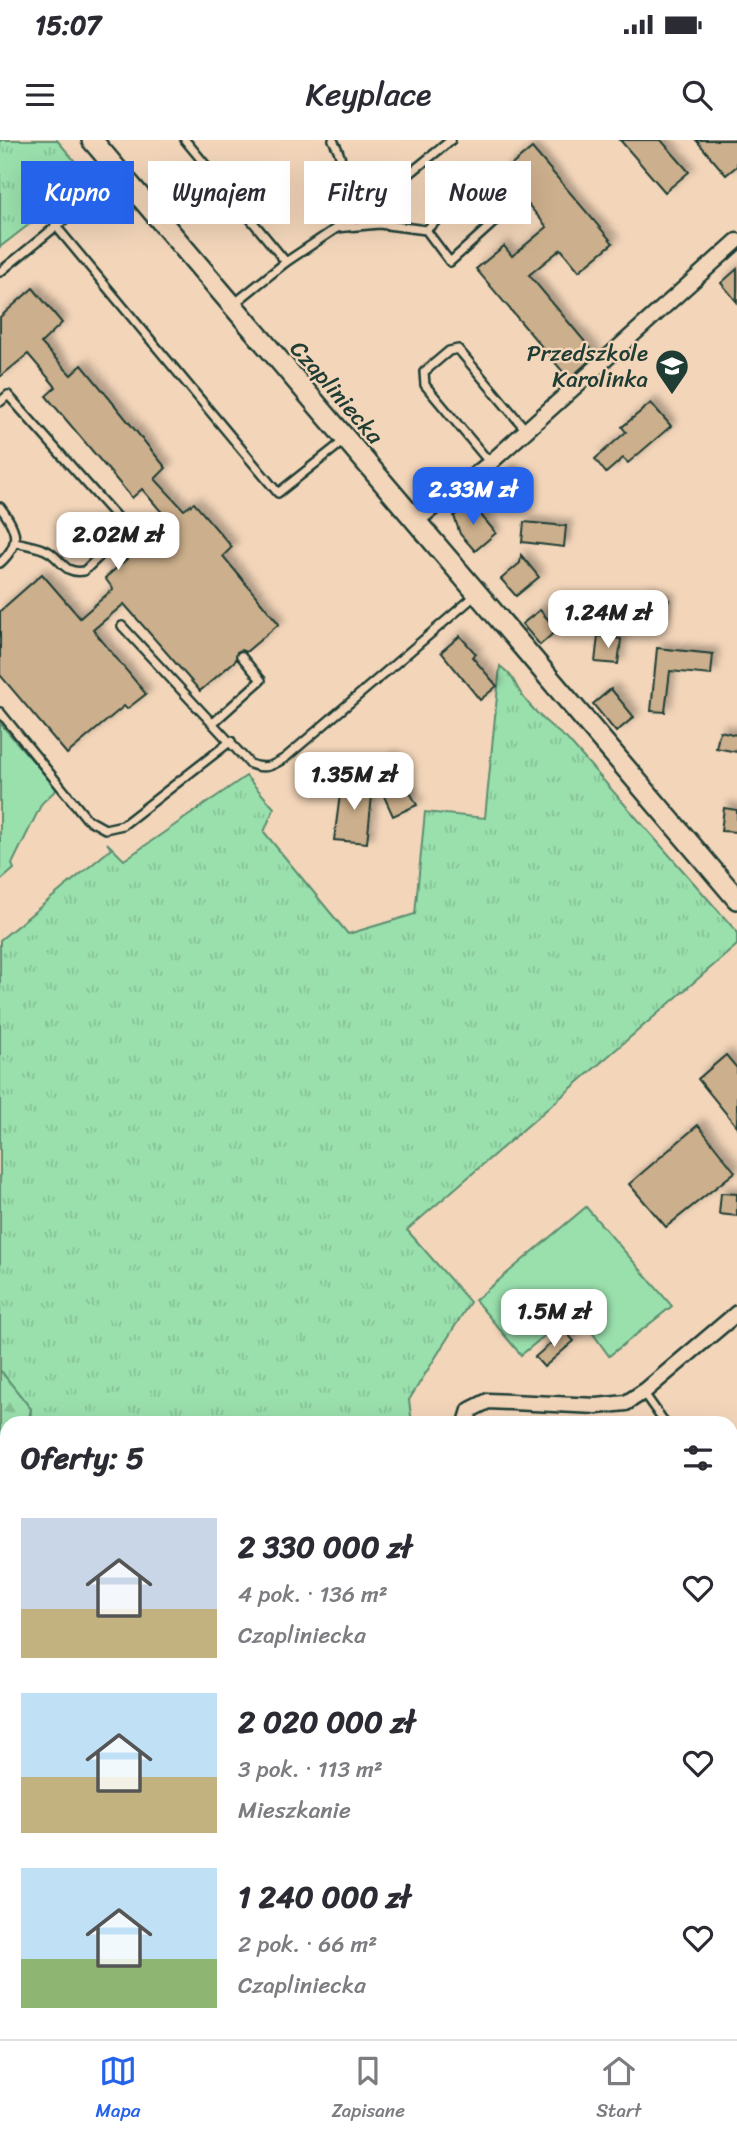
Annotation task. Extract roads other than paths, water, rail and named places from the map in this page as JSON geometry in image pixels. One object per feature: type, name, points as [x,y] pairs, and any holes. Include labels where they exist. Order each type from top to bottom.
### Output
[{"type":"main road","name":"Czapliniecka","points":[[92,140],[110,161]]},
{"type":"main road","name":"Czapliniecka","points":[[134,190],[737,899]]},
{"type":"street","points":[[416,521],[490,463],[737,241]]},
{"type":"street","points":[[468,1416],[470,1410],[488,1402],[611,1406],[626,1403],[643,1392],[737,1312]]},
{"type":"lane","points":[[185,140],[286,262]]},
{"type":"lane","points":[[333,140],[345,176],[336,228]]},
{"type":"lane","points":[[231,306],[286,262],[371,205],[452,140]]},
{"type":"lane","points":[[336,228],[379,224],[426,230],[450,262],[502,215],[478,184],[426,230]]},
{"type":"lane","points":[[0,272],[55,225],[278,493],[345,440]]},
{"type":"lane","points":[[490,463],[425,385],[424,372],[449,351],[458,349],[526,430]]},
{"type":"lane","points":[[0,402],[8,395],[119,520],[124,533],[84,571],[78,572],[66,569],[47,551],[15,542]]},
{"type":"lane","points":[[0,507],[11,523],[15,542],[14,549],[0,563]]},
{"type":"lane","points":[[122,626],[250,764],[258,768],[270,767],[285,758],[477,594]]},
{"type":"lane","points":[[213,723],[261,680],[241,656]]},
{"type":"lane","points":[[0,712],[87,819],[106,829],[123,825],[134,818],[230,741]]},
{"type":"lane","points":[[643,1392],[660,1416]]},
{"type":"place","name":"Przedszkole Karolinka","points":[[672,396]]}]
